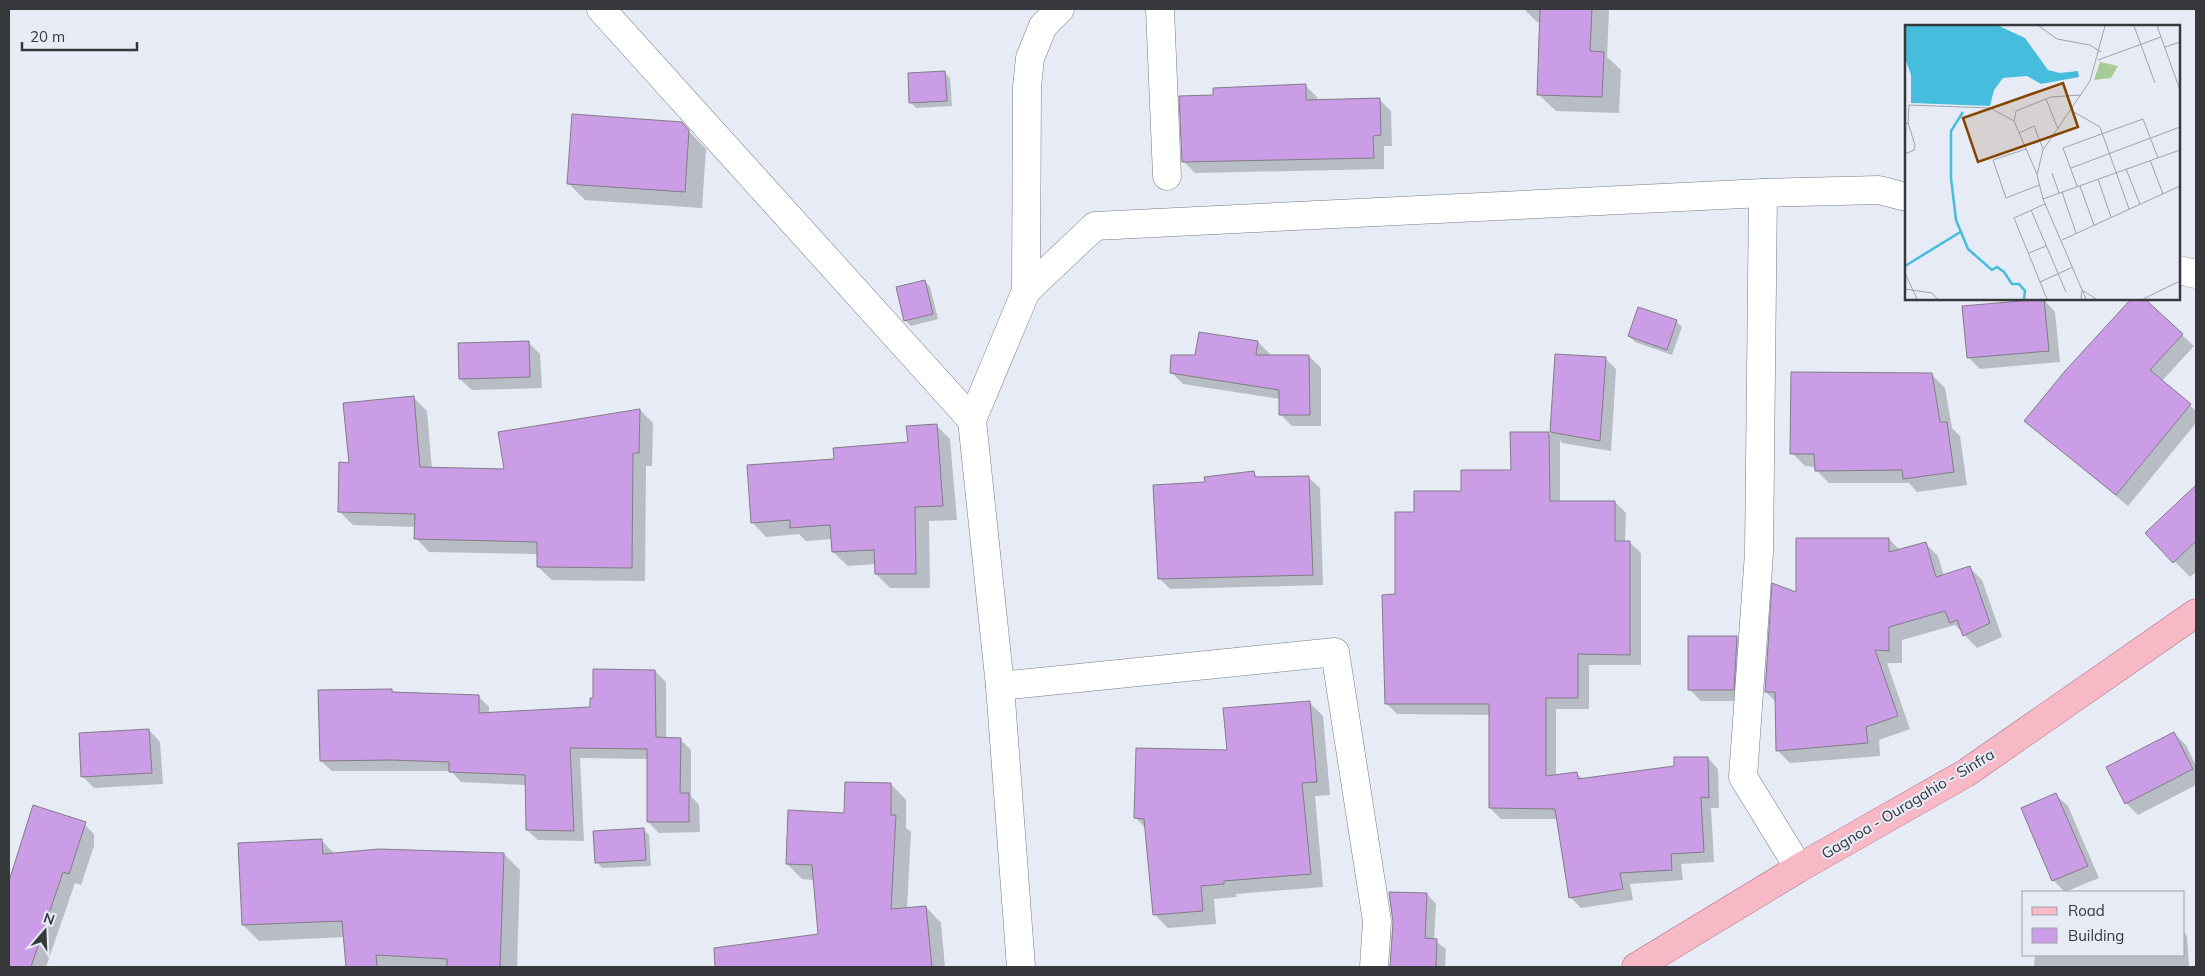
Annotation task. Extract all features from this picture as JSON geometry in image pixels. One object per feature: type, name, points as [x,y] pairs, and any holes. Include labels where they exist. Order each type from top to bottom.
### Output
[{"type":"main road","name":"Gagnoa - Ouragahio - Sinfra","points":[[1636,967],[1799,868],[1966,774],[2196,613]]},
{"type":"street","points":[[601,9],[972,420]]},
{"type":"street","points":[[1020,967],[1000,686],[972,420],[1026,291],[1027,87],[1030,58],[1043,26],[1060,9]]},
{"type":"street","points":[[1160,9],[1167,176]]},
{"type":"street","points":[[1026,291],[1095,226],[1763,193],[1879,190],[1905,197]]},
{"type":"street","points":[[1763,193],[1759,553],[1743,777],[1799,868]]},
{"type":"street","points":[[2180,270],[2196,274]]},
{"type":"street","points":[[1000,686],[1335,652],[1377,921],[1374,967]]},
{"type":"building","points":[[1540,9],[1592,9],[1590,51],[1604,52],[1602,97],[1537,95]]},
{"type":"building","points":[[945,71],[947,101],[909,103],[908,73]]},
{"type":"building","points":[[1306,84],[1306,100],[1380,98],[1381,135],[1373,136],[1374,158],[1182,162],[1179,96],[1213,95],[1213,88]]},
{"type":"building","points":[[572,114],[682,122],[689,130],[685,192],[567,184]]},
{"type":"building","points":[[925,280],[933,314],[904,321],[896,287]]},
{"type":"building","points":[[2044,300],[2049,351],[1967,358],[1962,306]]},
{"type":"building","points":[[2130,300],[2146,300],[2183,334],[2150,370],[2191,404],[2116,495],[2024,421],[2065,371]]},
{"type":"building","points":[[1638,307],[1677,320],[1667,350],[1628,336]]},
{"type":"building","points":[[1199,332],[1258,341],[1256,355],[1309,355],[1310,415],[1279,415],[1279,390],[1170,373],[1171,355],[1195,355]]},
{"type":"building","points":[[529,341],[530,377],[459,379],[458,343]]},
{"type":"building","points":[[1555,354],[1606,357],[1600,441],[1550,432]]},
{"type":"building","points":[[1791,372],[1932,373],[1940,422],[1947,422],[1954,472],[1903,479],[1902,470],[1815,471],[1814,454],[1790,454]]},
{"type":"building","points":[[414,396],[420,467],[504,469],[498,432],[640,409],[639,453],[633,453],[632,568],[537,567],[537,542],[414,539],[415,514],[338,512],[339,462],[349,463],[343,403]]},
{"type":"building","points":[[937,424],[943,506],[915,507],[916,574],[875,574],[874,550],[832,552],[830,525],[790,528],[790,520],[751,523],[747,465],[834,459],[833,448],[908,442],[906,426]]},
{"type":"building","points":[[1510,432],[1549,432],[1550,501],[1615,501],[1615,541],[1630,541],[1630,655],[1578,654],[1578,698],[1546,698],[1546,776],[1577,772],[1578,779],[1674,766],[1674,757],[1708,757],[1709,798],[1701,797],[1704,852],[1671,854],[1672,870],[1620,873],[1623,889],[1569,898],[1555,809],[1489,808],[1489,704],[1385,704],[1382,595],[1395,594],[1395,512],[1414,512],[1414,491],[1461,491],[1461,470],[1511,470]]},
{"type":"building","points":[[1254,471],[1255,477],[1309,476],[1313,575],[1158,579],[1153,485],[1205,482],[1204,477]]},
{"type":"building","points":[[2196,485],[2196,541],[2173,563],[2145,533]]},
{"type":"building","points":[[1796,538],[1889,538],[1889,552],[1926,542],[1936,577],[1970,566],[1990,623],[1963,636],[1957,620],[1950,623],[1945,611],[1889,627],[1889,651],[1875,650],[1898,716],[1866,727],[1868,743],[1776,751],[1775,692],[1765,692],[1772,583],[1796,592]]},
{"type":"building","points":[[1688,636],[1737,636],[1734,690],[1688,690]]},
{"type":"building","points":[[593,669],[655,670],[656,737],[681,738],[680,793],[689,793],[689,822],[647,822],[647,749],[570,748],[574,831],[526,830],[525,775],[449,772],[449,762],[390,760],[320,761],[318,690],[392,689],[392,692],[479,695],[479,713],[590,707],[590,698],[593,698]]},
{"type":"building","points":[[1310,701],[1317,782],[1302,783],[1311,874],[1224,881],[1224,884],[1201,886],[1203,911],[1153,915],[1144,819],[1134,818],[1136,748],[1227,750],[1223,708]]},
{"type":"building","points":[[149,729],[152,773],[81,777],[79,733]]},
{"type":"building","points":[[2174,732],[2193,769],[2125,804],[2106,767]]},
{"type":"building","points":[[845,782],[891,783],[891,815],[896,815],[891,909],[926,906],[932,967],[715,967],[714,948],[818,934],[812,865],[786,864],[788,810],[844,813]]},
{"type":"building","points":[[2056,793],[2088,866],[2052,881],[2021,808]]},
{"type":"building","points":[[33,805],[86,822],[69,874],[63,872],[31,967],[9,967],[9,881]]},
{"type":"building","points":[[644,828],[646,860],[595,863],[593,831]]},
{"type":"building","points":[[322,839],[323,854],[379,849],[504,853],[500,967],[447,967],[447,959],[376,955],[377,967],[346,967],[342,921],[242,925],[238,843]]},
{"type":"building","points":[[1389,892],[1427,893],[1425,938],[1437,939],[1436,967],[1390,967],[1393,922]]}]
